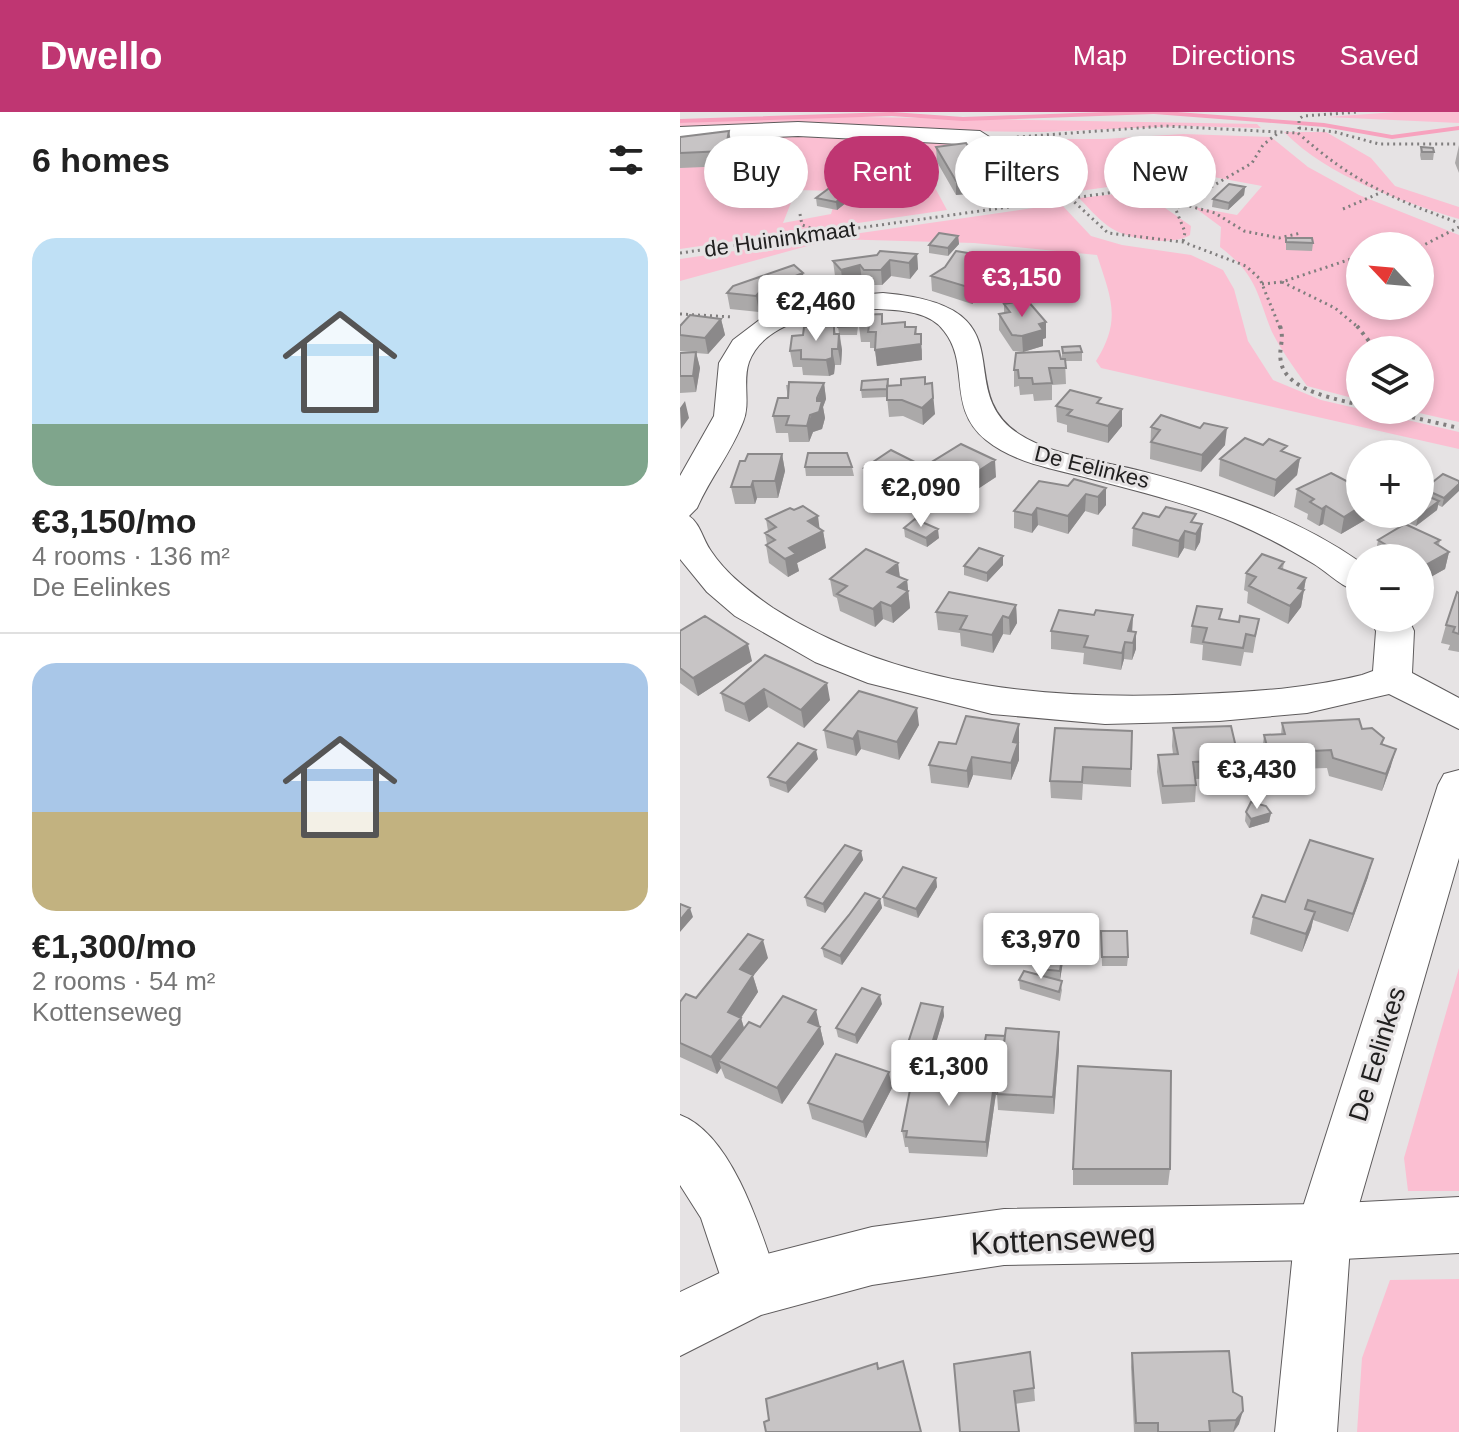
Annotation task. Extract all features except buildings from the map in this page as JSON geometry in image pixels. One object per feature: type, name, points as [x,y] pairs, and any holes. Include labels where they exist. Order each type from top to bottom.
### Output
[{"type":"street","points":[[680,134],[798,129],[955,137]]},
{"type":"street","name":"De Eelinkes","points":[[680,508],[694,476],[728,422],[734,403],[735,360],[774,321],[832,303],[869,300],[934,311],[956,325],[966,343],[975,401],[983,422],[996,435],[1030,452],[1189,493],[1257,519],[1294,537],[1346,572]]},
{"type":"street","points":[[680,524],[700,562],[730,595],[753,612],[792,635],[862,668],[919,686],[1016,704],[1090,711],[1148,711],[1279,704],[1357,692],[1392,679],[1459,715]]},
{"type":"street","points":[[1392,679],[1395,632]]},
{"type":"street","name":"De Eelinkes","points":[[1306,1432],[1323,1232],[1459,785]]},
{"type":"street","points":[[680,1139],[725,1207],[751,1288]]},
{"type":"street","name":"Kottenseweg","points":[[680,1325],[751,1288],[872,1256],[1004,1237],[1323,1232],[1459,1225]]},
{"type":"path","points":[[1359,112],[1303,116],[1298,122],[1298,130],[1331,162],[1380,193],[1459,225]]},
{"type":"path","points":[[1011,136],[1165,126],[1335,132],[1379,144],[1459,144]]},
{"type":"path","points":[[1216,184],[1252,163],[1263,145],[1280,132]]},
{"type":"path","points":[[1343,209],[1380,193]]},
{"type":"path","name":"de Huininkmaat","points":[[680,253],[983,208]]},
{"type":"path","points":[[1081,208],[1108,233],[1183,242],[1246,266],[1262,284],[1284,338],[1280,361],[1285,372],[1308,391],[1346,401]]},
{"type":"path","points":[[1178,208],[1185,232],[1183,242]]},
{"type":"path","name":"de Huininkmaat","points":[[1189,208],[1215,213],[1244,231],[1264,236],[1291,237],[1301,233]]},
{"type":"path","points":[[800,214],[802,225],[823,233]]},
{"type":"path","points":[[1434,243],[1459,225]]},
{"type":"path","points":[[1262,284],[1282,282],[1346,261]]},
{"type":"path","points":[[1282,282],[1344,313],[1368,336]]},
{"type":"path","points":[[680,314],[774,321]]},
{"type":"path","points":[[1434,421],[1459,428]]},
{"type":"shaded area","points":[[1459,112],[1459,123],[1327,117]]},
{"type":"shaded area","points":[[805,116],[1257,124],[1261,128],[1181,126],[1043,132],[680,127],[680,123]]},
{"type":"shaded area","points":[[813,131],[901,136],[824,136],[824,191],[808,190],[808,136],[704,136],[704,208],[789,208],[783,223],[831,214],[833,208],[939,208],[939,195],[947,210],[680,249],[680,135]]},
{"type":"shaded area","points":[[1284,132],[1326,132],[1371,158],[1395,186],[1459,207],[1459,219],[1366,186],[1322,162]]},
{"type":"shaded area","points":[[1183,134],[1271,137],[1308,167],[1359,195],[1459,235],[1459,422],[1434,416],[1434,336],[1346,336],[1346,396],[1307,386],[1272,332],[1248,276],[1220,247],[1221,227],[1195,208],[1237,215],[1262,186],[1216,177],[1216,136],[1151,136]]},
{"type":"shaded area","points":[[939,138],[955,139],[955,157],[939,158]]},
{"type":"shaded area","points":[[1088,139],[1104,139],[1104,188],[1088,190]]},
{"type":"shaded area","points":[[1104,195],[1104,208],[1165,208],[1191,226],[1190,235],[1160,241],[1125,235],[1104,223],[1088,207],[1088,197]]},
{"type":"shaded area","points":[[1033,208],[1065,208],[1091,236],[1122,245],[1191,255],[1223,270],[1234,289],[1248,341],[1273,380],[1321,400],[1346,406],[1346,423],[1101,368],[1096,361],[1109,333],[1112,309],[1097,255],[974,243],[833,239],[680,281],[680,259]]},
{"type":"shaded area","points":[[1349,424],[1424,424],[1459,432],[1459,449],[1434,443],[1434,440],[1419,440]]},
{"type":"shaded area","points":[[1459,968],[1459,1191],[1408,1191],[1404,1158]]},
{"type":"shaded area","points":[[1459,1279],[1459,1432],[1357,1432],[1362,1358],[1390,1280]]},
{"type":"waterway","points":[[680,121],[892,114],[963,119],[1153,112]]},
{"type":"waterway","points":[[1154,112],[1324,125],[1392,137],[1459,128]]}]
